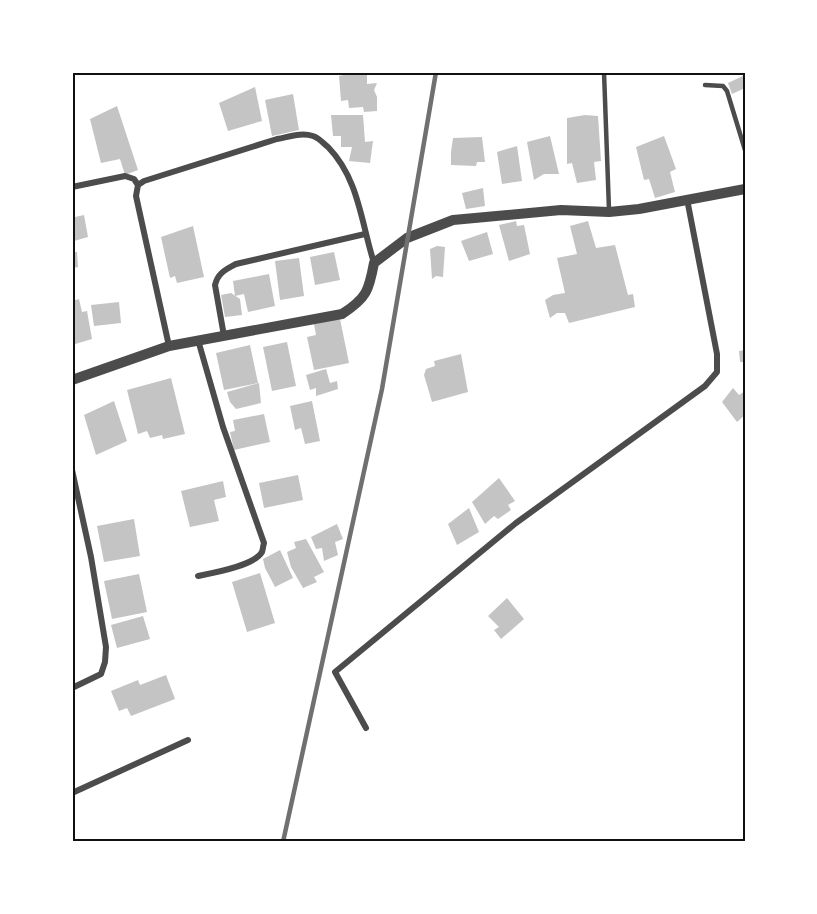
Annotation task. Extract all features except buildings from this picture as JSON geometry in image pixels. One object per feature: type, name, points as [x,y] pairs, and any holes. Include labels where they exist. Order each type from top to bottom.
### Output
[{"type":"street","points":[[72,380],[169,346],[342,314],[358,304],[369,290],[374,262],[364,234],[354,189],[346,171],[320,139],[313,136],[296,135],[269,141],[138,184]]},
{"type":"street","points":[[72,186],[125,176],[134,179],[138,184],[136,196],[169,346]]},
{"type":"street","points":[[374,262],[407,238],[453,220],[561,210],[609,212],[639,209],[745,189]]},
{"type":"street","points":[[366,728],[335,672],[516,523],[705,386],[717,372],[717,354],[687,199]]},
{"type":"street","points":[[224,336],[215,285],[217,277],[223,271],[236,264],[364,234]]},
{"type":"street","points":[[198,340],[223,427],[264,543],[261,553],[255,560],[237,567],[198,576]]},
{"type":"street","points":[[72,470],[91,557],[106,647],[101,674],[72,688]]},
{"type":"street","points":[[72,793],[188,740]]},
{"type":"lane","points":[[604,72],[609,212]]},
{"type":"lane","points":[[705,86],[723,86],[727,91],[745,150]]},
{"type":"railway","points":[[283,842],[382,389],[436,72]]}]
